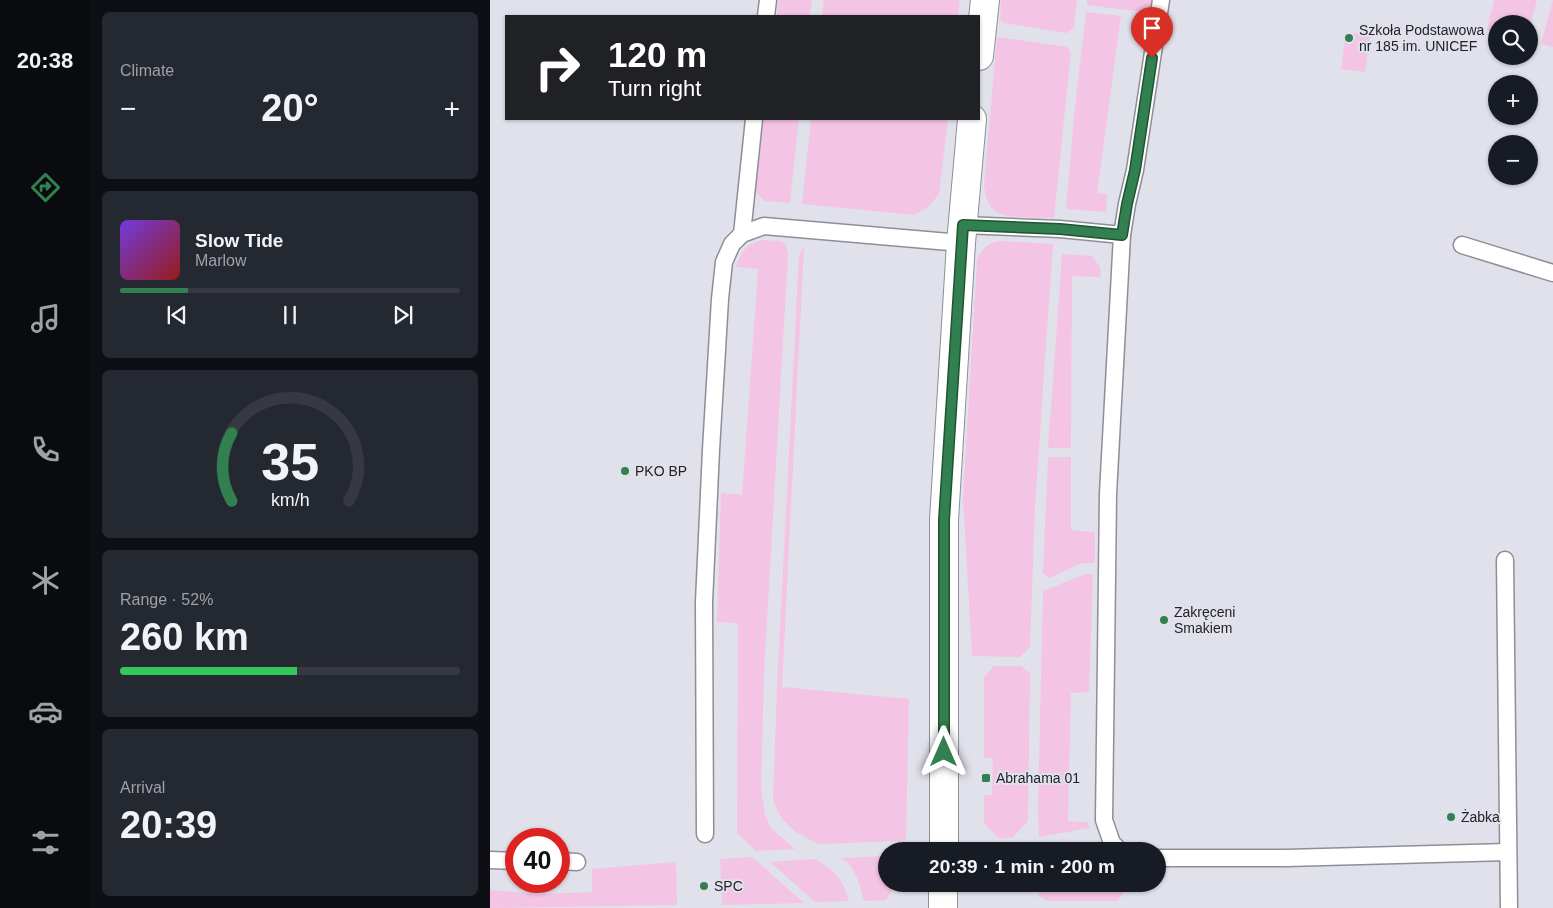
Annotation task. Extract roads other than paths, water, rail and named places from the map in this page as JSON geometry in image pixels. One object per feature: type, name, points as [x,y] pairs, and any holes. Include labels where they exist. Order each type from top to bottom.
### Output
[{"type":"street","points":[[980,47],[985,0]]},
{"type":"street","points":[[944,842],[944,520],[962,234],[972,120]]},
{"type":"street","points":[[943,908],[944,892]]},
{"type":"lane","points":[[766,15],[768,0]]},
{"type":"lane","points":[[1112,842],[1104,820],[1108,494],[1122,235],[1135,170],[1161,0]]},
{"type":"lane","points":[[742,234],[754,120]]},
{"type":"lane","points":[[705,834],[704,602],[710,450],[724,262],[732,244],[742,234],[764,226],[962,234],[1060,229],[1122,235]]},
{"type":"lane","points":[[1462,245],[1553,273]]},
{"type":"lane","points":[[1505,560],[1509,908]]},
{"type":"lane","points":[[1166,858],[1286,858],[1508,852]]},
{"type":"lane","points":[[490,860],[505,861]]},
{"type":"lane","points":[[570,862],[577,862]]},
{"type":"place","name":"Szkoła Podstawowa nr 185 im. UNICEF","points":[[1349,38]]},
{"type":"place","name":"PKO BP","points":[[625,471]]},
{"type":"place","name":"Zakręceni Smakiem","points":[[1164,620]]},
{"type":"place","name":"Abrahama 01","points":[[986,778]]},
{"type":"place","name":"Żabka","points":[[1451,817]]},
{"type":"place","name":"SPC","points":[[704,886]]}]
